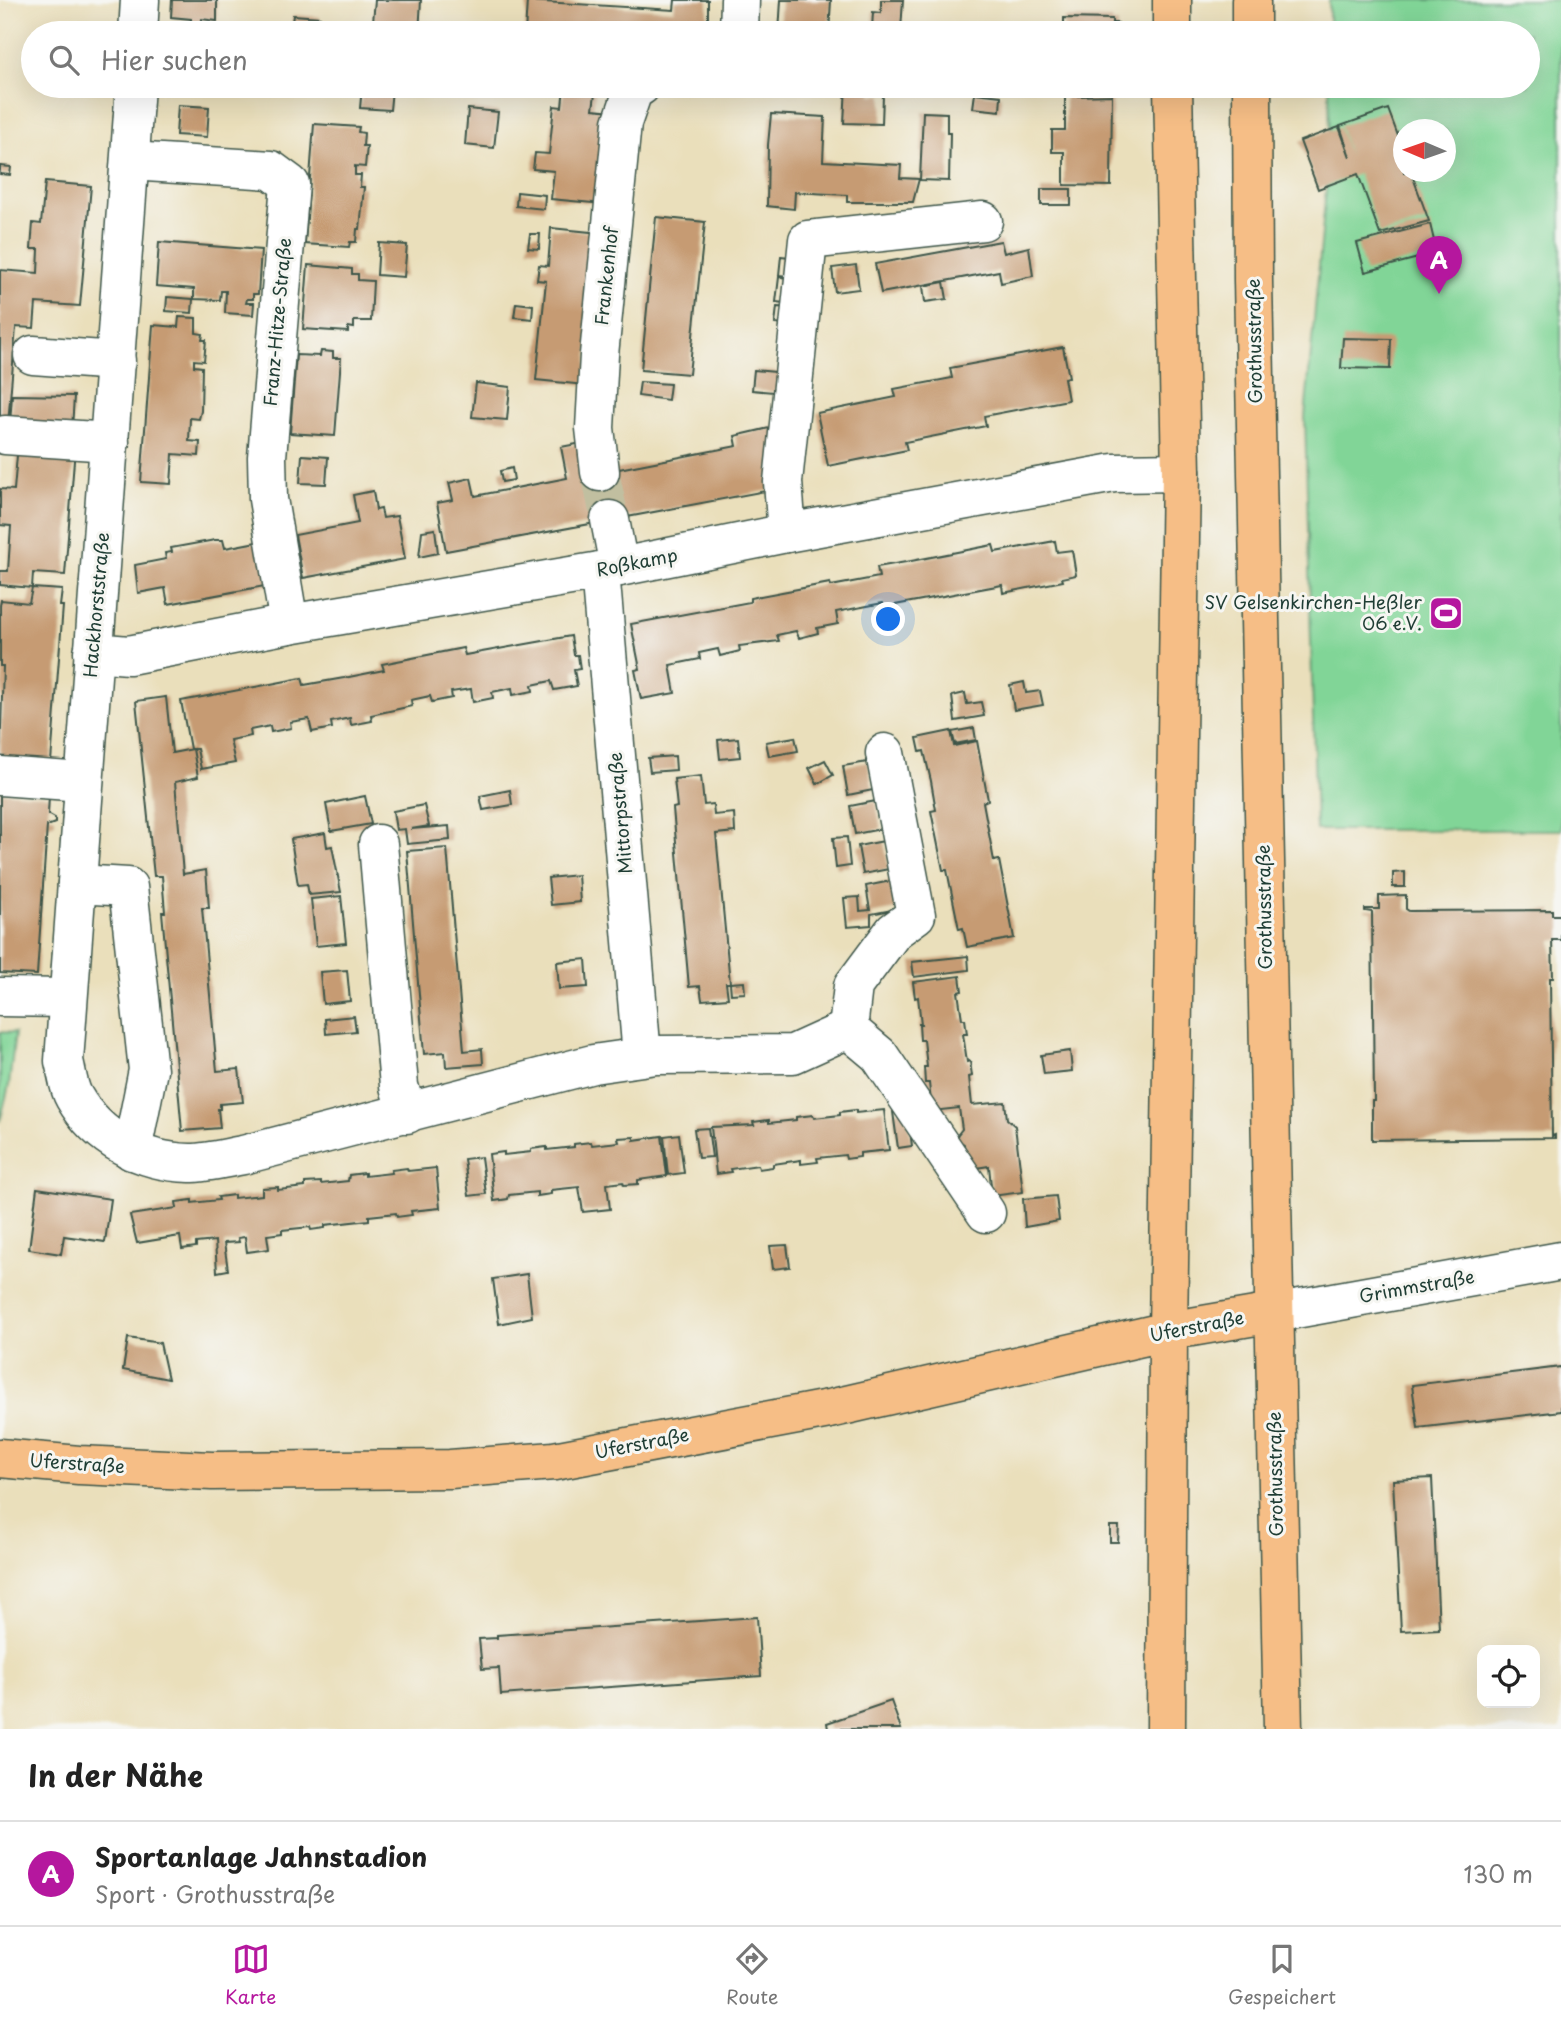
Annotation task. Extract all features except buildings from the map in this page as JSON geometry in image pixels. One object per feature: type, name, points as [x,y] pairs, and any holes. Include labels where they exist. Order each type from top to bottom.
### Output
[{"type":"main road","points":[[1172,0],[1172,21]]},
{"type":"main road","points":[[1251,0],[1251,21]]},
{"type":"main road","points":[[1167,1729],[1168,1331],[1181,472],[1173,98]]},
{"type":"main road","name":"Grothusstraße","points":[[1252,98],[1273,1313],[1283,1729]]},
{"type":"main road","name":"Uferstraße","points":[[0,1458],[79,1465],[212,1471],[450,1469],[554,1461],[829,1409],[1168,1331],[1273,1313]]},
{"type":"street","points":[[139,21],[140,0]]},
{"type":"street","points":[[739,21],[740,0]]},
{"type":"street","name":"Hackhorststraße","points":[[132,1151],[108,1137],[89,1118],[72,1095],[64,1060],[134,98]]},
{"type":"street","name":"Frankenhof","points":[[600,472],[595,428],[598,355],[622,123],[631,98]]},
{"type":"street","name":"Franz-Hitze-Straße","points":[[130,161],[271,170],[290,184],[267,457],[268,499],[289,624]]},
{"type":"street","points":[[787,533],[783,482],[808,240],[983,221]]},
{"type":"street","points":[[33,355],[116,361]]},
{"type":"street","points":[[5,435],[110,442]]},
{"type":"street","name":"Roßkamp","points":[[93,652],[129,655],[289,624],[610,569],[787,533],[1114,473],[1181,472]]},
{"type":"street","points":[[610,520],[610,569]]},
{"type":"street","name":"Mittorpstraße","points":[[610,569],[642,1056]]},
{"type":"street","points":[[848,1029],[853,986],[894,932],[916,915],[885,753]]},
{"type":"street","points":[[0,776],[83,782]]},
{"type":"street","points":[[378,844],[399,1086],[407,1114]]},
{"type":"street","points":[[77,884],[128,887],[148,1070],[132,1151],[161,1160],[192,1163],[243,1155],[593,1064],[642,1056],[702,1053],[793,1054],[848,1029]]},
{"type":"street","points":[[0,998],[67,998]]},
{"type":"street","points":[[848,1029],[879,1055],[986,1213]]},
{"type":"street","name":"Grimmstraße","points":[[1273,1313],[1561,1261]]},
{"type":"green space","points":[[1329,0],[1561,0],[1561,830],[1316,830],[1305,417],[1330,146],[1329,98],[1540,98],[1540,21],[1329,21]]},
{"type":"green space","points":[[0,1032],[15,1033],[9,1085],[0,1122]]},
{"type":"tunnel","points":[[600,472],[610,520]]},
{"type":"place","name":"Sportanlage Jahnstadion","points":[[1439,294]]},
{"type":"place","name":"SV Gelsenkirchen-Heßler 06 e.V.","points":[[1446,613]]}]
